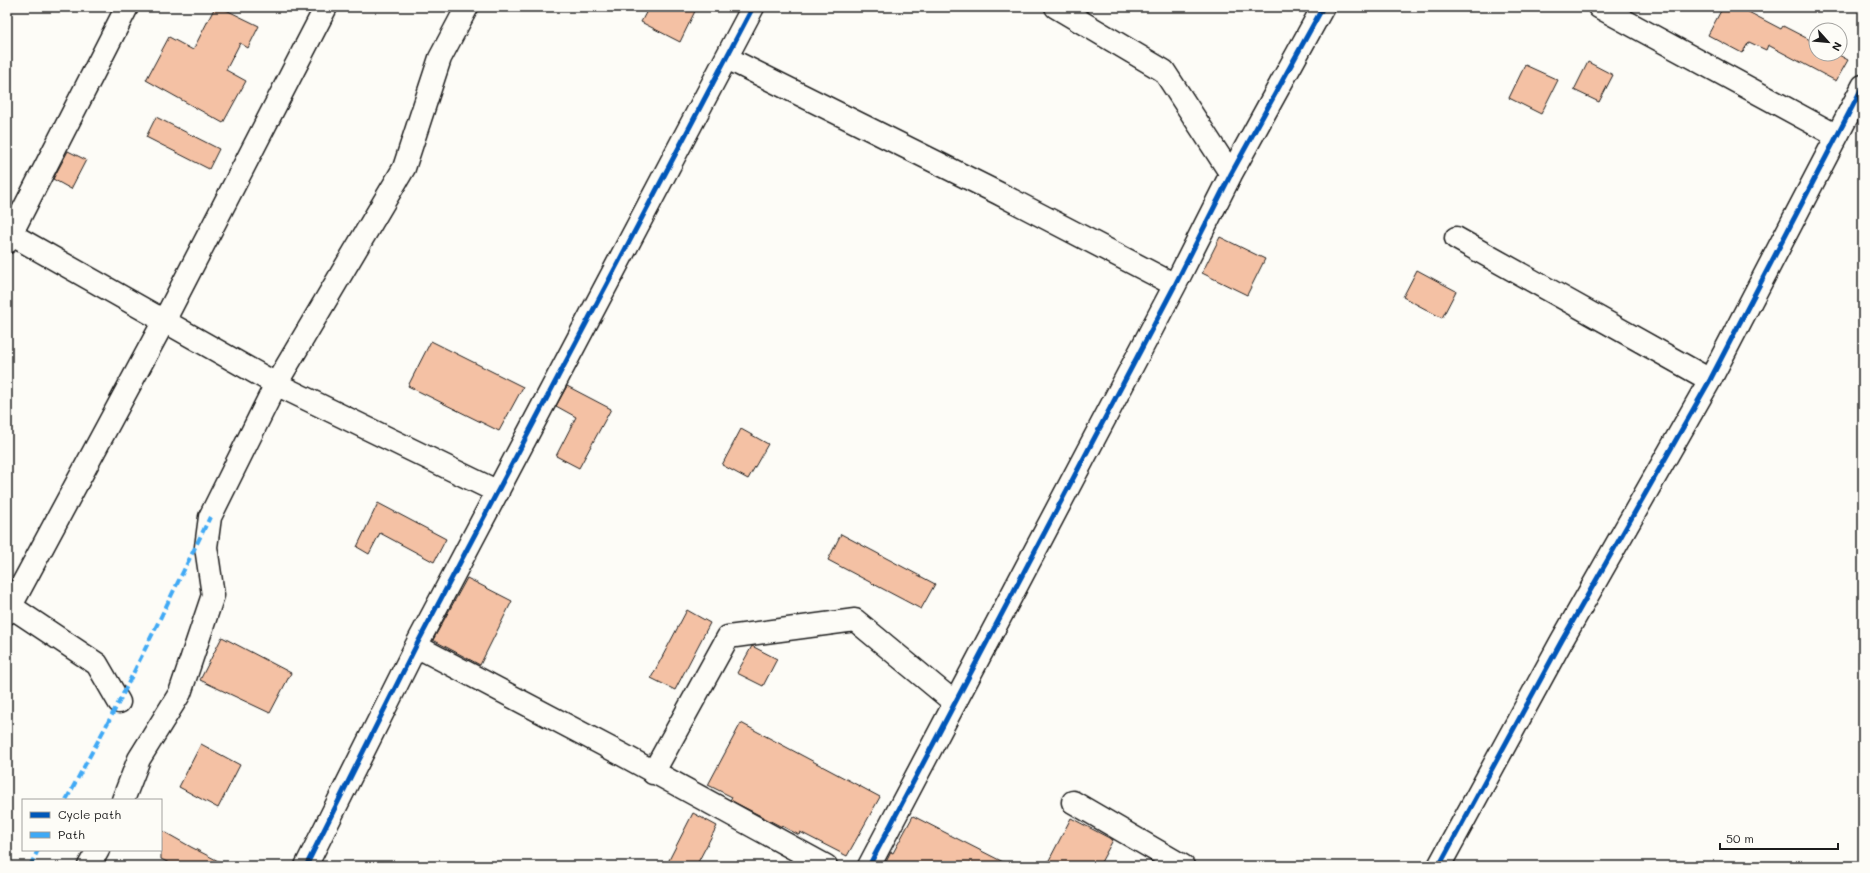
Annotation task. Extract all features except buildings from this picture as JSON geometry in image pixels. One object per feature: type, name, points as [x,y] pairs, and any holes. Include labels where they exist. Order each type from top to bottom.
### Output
[{"type":"street","points":[[127,7],[8,236],[164,320],[276,384],[498,492]]},
{"type":"street","points":[[119,702],[97,664],[8,608],[164,320],[326,7]]},
{"type":"street","points":[[123,799],[139,759],[180,693],[212,595],[206,547],[210,517],[276,384],[404,168],[440,58],[466,7]]},
{"type":"street","points":[[306,866],[416,646],[727,58],[752,7]]},
{"type":"street","points":[[1056,7],[1164,71],[1231,174]]},
{"type":"street","points":[[869,866],[1175,285],[1231,174],[1323,7]]},
{"type":"street","points":[[1599,7],[1837,136]]},
{"type":"street","points":[[727,58],[998,193],[1175,285]]},
{"type":"street","points":[[1439,866],[1561,642],[1710,380],[1863,86]]},
{"type":"street","points":[[1456,238],[1710,380]]},
{"type":"street","points":[[653,773],[728,637],[856,620],[955,703]]},
{"type":"street","points":[[416,646],[622,754],[653,773],[826,866]]},
{"type":"street","points":[[1073,802],[1183,866]]},
{"type":"street","points":[[89,866],[97,851]]},
{"type":"marked path","points":[[67,799],[119,702],[210,517]]},
{"type":"marked path","points":[[30,866],[38,851]]},
{"type":"cycle path","points":[[306,866],[416,646],[753,7]]},
{"type":"cycle path","points":[[869,866],[1175,285],[1231,174],[1323,7]]},
{"type":"cycle path","points":[[1439,866],[1561,642],[1710,380],[1863,86]]}]
